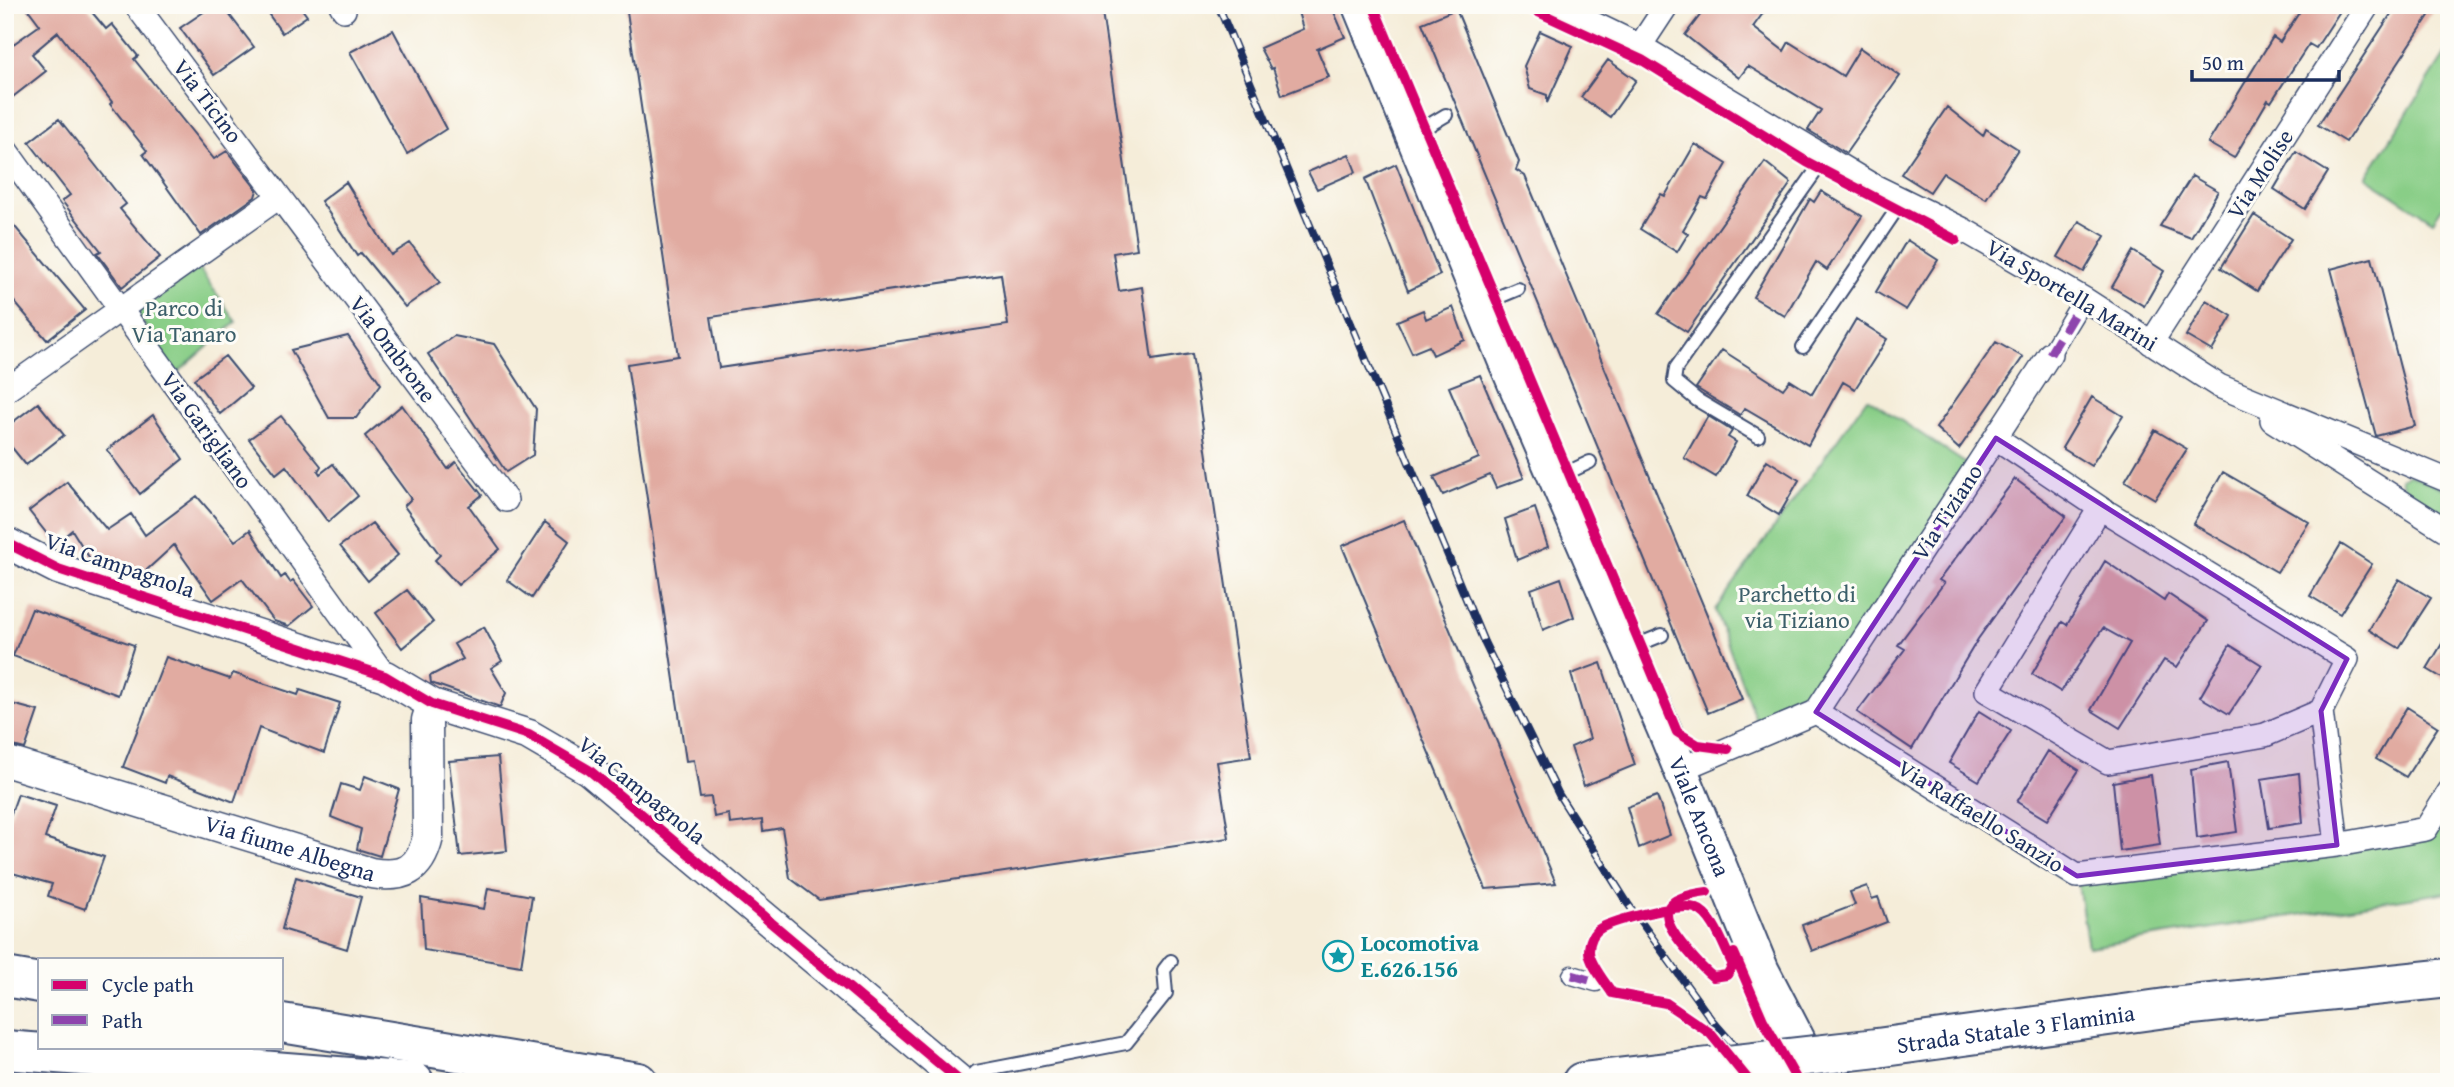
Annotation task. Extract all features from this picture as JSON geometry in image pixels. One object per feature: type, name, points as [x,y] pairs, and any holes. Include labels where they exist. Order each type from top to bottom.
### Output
[{"type":"highway","points":[[5,977],[38,983]]},
{"type":"highway","name":"Strada Statale 3 Flaminia","points":[[1790,1082],[1879,1059],[2173,1007],[2449,978]]},
{"type":"highway","name":"Strada Statale 3 Flaminia","points":[[1581,1082],[1701,1068],[1879,1059],[2183,1031],[2449,1002]]},
{"type":"highway","points":[[284,1023],[638,1082]]},
{"type":"highway","points":[[5,1051],[414,1082]]},
{"type":"main road","name":"Viale Ancona","points":[[1359,5],[1482,304],[1681,769],[1762,970],[1819,1082]]},
{"type":"street","name":"Via Ticino","points":[[136,5],[279,197]]},
{"type":"street","name":"Via Sportella Marini","points":[[1555,5],[1640,46],[1870,184],[1962,229],[2084,299],[2449,532]]},
{"type":"street","points":[[1640,46],[1667,5]]},
{"type":"street","name":"Via Molise","points":[[2151,343],[2368,5]]},
{"type":"street","name":"Via Garigliano","points":[[5,149],[385,676]]},
{"type":"street","points":[[5,391],[121,312],[279,197]]},
{"type":"street","name":"Via Ombrone","points":[[279,197],[506,500]]},
{"type":"street","name":"Via Tiziano","points":[[1816,712],[2076,311]]},
{"type":"street","name":"Via Sportella Marini","points":[[2219,386],[2449,481]]},
{"type":"street","points":[[1996,438],[2101,508],[2347,659],[2321,711],[2337,845]]},
{"type":"street","points":[[2101,508],[1987,691],[2108,762],[2265,735],[2321,711]]},
{"type":"street","name":"Via Campagnola","points":[[5,542],[58,569],[385,676],[432,705],[529,735],[589,770],[963,1082]]},
{"type":"street","name":"Via fiume Albegna","points":[[5,761],[387,876],[402,874],[414,866],[424,854],[430,819],[428,720],[432,705]]},
{"type":"street","points":[[1681,769],[1816,712]]},
{"type":"street","name":"Via Raffaello Sanzio","points":[[1816,712],[2077,876],[2337,845],[2426,829],[2449,792]]},
{"type":"street","points":[[1572,975],[1596,982]]},
{"type":"lane","points":[[1413,134],[1446,115]]},
{"type":"lane","points":[[1758,436],[1697,400],[1674,381],[1676,368],[1818,168]]},
{"type":"lane","points":[[1803,347],[1903,200]]},
{"type":"lane","points":[[1482,304],[1518,289]]},
{"type":"lane","points":[[1556,478],[1590,462]]},
{"type":"lane","points":[[1630,649],[1662,635]]},
{"type":"lane","points":[[963,1082],[976,1072],[1126,1043],[1166,993],[1164,970],[1171,961]]},
{"type":"highlighted area","points":[[1996,438],[2347,659],[2321,711],[2337,845],[2077,876],[1816,712]]},
{"type":"green space","points":[[2448,50],[2449,197],[2433,221],[2366,177]]},
{"type":"green space","name":"Parco di Via Tanaro","points":[[199,268],[236,322],[174,376],[137,312]]},
{"type":"green space","name":"Parchetto di via Tiziano","points":[[1867,398],[1974,469],[1813,698],[1757,723],[1715,610]]},
{"type":"green space","points":[[2409,474],[2449,491],[2449,517],[2403,487],[2401,478]]},
{"type":"green space","points":[[2449,798],[2449,892],[2088,947],[2077,878],[2427,833]]},
{"type":"building","points":[[25,5],[86,5],[106,29],[112,24],[138,56],[134,59],[214,159],[227,151],[257,190],[255,197],[201,235],[143,154],[147,151],[58,32],[32,54],[46,71],[5,103],[5,50],[40,25]]},
{"type":"building","points":[[214,5],[222,5],[254,47],[214,75],[180,28]]},
{"type":"building","points":[[262,5],[299,5],[307,16],[282,33]]},
{"type":"building","points":[[626,5],[1101,5],[1137,249],[1113,253],[1119,291],[1142,287],[1152,360],[1192,354],[1251,757],[1217,762],[1229,838],[819,900],[790,878],[782,828],[763,831],[762,820],[730,824],[729,814],[714,817],[711,797],[700,798],[694,760],[686,761],[627,364],[678,356]],"holes":[[[1001,274],[1008,325],[719,368],[711,317]]]},
{"type":"building","points":[[1296,5],[1331,5],[1345,37],[1317,49],[1329,77],[1282,95],[1273,68],[1271,69],[1260,48],[1303,29]]},
{"type":"building","points":[[1708,5],[1769,5],[1753,27],[1784,51],[1789,42],[1843,76],[1860,48],[1900,76],[1846,153],[1808,130],[1821,110],[1748,66],[1739,78],[1685,35]]},
{"type":"building","points":[[2304,5],[2344,5],[2316,48],[2309,44],[2271,102],[2268,100],[2234,158],[2208,143],[2273,37],[2280,42]]},
{"type":"building","points":[[2397,5],[2436,5],[2346,142],[2318,125]]},
{"type":"building","points":[[1456,9],[1519,162],[1516,170],[1525,176],[1742,699],[1708,713],[1422,23]]},
{"type":"building","points":[[393,30],[446,129],[407,154],[350,52]]},
{"type":"building","points":[[1540,31],[1573,46],[1547,103],[1547,95],[1530,89],[1524,66]]},
{"type":"building","points":[[1608,60],[1636,80],[1610,117],[1581,97]]},
{"type":"building","points":[[1947,107],[1983,136],[1986,129],[2018,149],[1986,199],[1943,173],[1930,192],[1901,174]]},
{"type":"building","points":[[59,119],[126,204],[120,209],[160,257],[122,287],[97,253],[101,251],[62,201],[70,195],[29,142]]},
{"type":"building","points":[[1695,144],[1727,164],[1707,199],[1702,197],[1683,230],[1688,234],[1677,252],[1640,229],[1661,194],[1665,196]]},
{"type":"building","points":[[2296,152],[2328,172],[2305,209],[2274,189]]},
{"type":"building","points":[[1349,154],[1356,172],[1317,189],[1308,172]]},
{"type":"building","points":[[1765,162],[1791,183],[1687,332],[1658,314]]},
{"type":"building","points":[[1396,164],[1440,275],[1408,291],[1365,179]]},
{"type":"building","points":[[2192,176],[2218,191],[2191,238],[2160,226]]},
{"type":"building","points":[[346,182],[391,255],[410,243],[440,282],[405,307],[361,253],[357,256],[321,201]]},
{"type":"building","points":[[1821,191],[1862,216],[1827,270],[1816,262],[1785,316],[1753,297],[1810,199],[1814,202]]},
{"type":"building","points":[[5,215],[85,310],[47,340],[5,291]]},
{"type":"building","points":[[2254,215],[2291,239],[2257,291],[2221,268]]},
{"type":"building","points":[[2079,221],[2105,236],[2084,272],[2058,257]]},
{"type":"building","points":[[1907,240],[1938,260],[1906,310],[1876,292]]},
{"type":"building","points":[[2133,251],[2164,271],[2144,306],[2112,287]]},
{"type":"building","points":[[2372,258],[2415,426],[2376,436],[2331,269]]},
{"type":"building","points":[[2206,300],[2232,316],[2212,351],[2186,336]]},
{"type":"building","points":[[1453,307],[1465,340],[1433,355],[1429,346],[1412,353],[1397,321],[1423,310],[1426,319]]},
{"type":"building","points":[[1856,319],[1887,339],[1855,389],[1843,382],[1808,445],[1745,408],[1740,415],[1696,388],[1722,350],[1783,389],[1790,380],[1812,394]]},
{"type":"building","points":[[348,336],[381,384],[356,418],[329,418],[291,350]]},
{"type":"building","points":[[454,336],[494,344],[536,409],[533,455],[506,472],[428,354]]},
{"type":"building","points":[[1996,342],[2023,357],[1959,449],[1936,428]]},
{"type":"building","points":[[225,356],[251,388],[220,414],[194,379]]},
{"type":"building","points":[[1480,375],[1524,478],[1496,488],[1490,475],[1443,495],[1434,477],[1479,458],[1449,387]]},
{"type":"building","points":[[2092,397],[2123,416],[2091,466],[2062,448]]},
{"type":"building","points":[[38,403],[64,435],[26,465],[5,439],[5,428]]},
{"type":"building","points":[[402,405],[448,469],[456,462],[482,495],[469,506],[500,549],[458,585],[435,560],[440,555],[404,506],[411,499],[365,436]]},
{"type":"building","points":[[153,415],[183,459],[140,494],[107,450]]},
{"type":"building","points":[[281,416],[321,466],[318,471],[320,474],[333,464],[358,496],[328,522],[286,466],[276,474],[249,439]]},
{"type":"building","points":[[1708,416],[1732,431],[1728,437],[1736,442],[1716,477],[1684,458]]},
{"type":"building","points":[[2155,430],[2187,449],[2155,499],[2125,481]]},
{"type":"building","points":[[1767,460],[1799,480],[1779,515],[1747,496]]},
{"type":"building","points":[[2223,472],[2309,522],[2277,572],[2193,524]]},
{"type":"building","points":[[2015,479],[2066,516],[1978,639],[1912,749],[1857,712],[1905,649],[1898,645],[1944,583],[1939,580]]},
{"type":"building","points":[[67,482],[107,530],[131,514],[145,535],[197,496],[235,541],[250,530],[281,578],[285,575],[290,582],[293,580],[313,606],[289,626],[274,621],[242,579],[213,600],[174,545],[139,577],[92,562],[72,530],[55,544],[29,511]]},
{"type":"building","points":[[1535,508],[1548,547],[1517,560],[1505,519]]},
{"type":"building","points":[[1404,520],[1556,883],[1486,889],[1342,546]]},
{"type":"building","points":[[545,522],[569,541],[532,598],[507,580]]},
{"type":"building","points":[[372,523],[398,555],[368,581],[340,546]]},
{"type":"building","points":[[2341,544],[2372,564],[2340,614],[2310,596]]},
{"type":"building","points":[[2105,561],[2164,601],[2168,594],[2208,621],[2177,667],[2164,660],[2120,728],[2091,710],[2130,643],[2103,628],[2061,692],[2032,674],[2062,622],[2067,625]]},
{"type":"building","points":[[1561,578],[1574,617],[1543,630],[1531,589]]},
{"type":"building","points":[[2399,579],[2431,598],[2399,648],[2369,630]]},
{"type":"building","points":[[407,590],[433,622],[402,648],[376,613]]},
{"type":"building","points":[[32,609],[134,645],[118,695],[13,656]]},
{"type":"building","points":[[484,627],[502,661],[491,668],[506,693],[500,707],[431,683],[430,676],[463,659],[454,644]]},
{"type":"building","points":[[2449,632],[2449,682],[2427,669]]},
{"type":"building","points":[[2230,645],[2262,665],[2229,714],[2200,697]]},
{"type":"building","points":[[166,657],[230,679],[233,673],[298,695],[300,690],[340,703],[324,753],[259,728],[234,802],[167,776],[165,783],[123,767]]},
{"type":"building","points":[[1601,663],[1635,765],[1584,786],[1571,747],[1590,739],[1571,674]]},
{"type":"building","points":[[12,704],[38,711],[25,749],[5,744],[5,719]]},
{"type":"building","points":[[2407,707],[2438,727],[2406,777],[2376,759]]},
{"type":"building","points":[[1979,711],[2011,731],[1979,781],[1949,763]]},
{"type":"building","points":[[2048,751],[2079,770],[2047,820],[2017,802]]},
{"type":"building","points":[[498,757],[507,851],[460,856],[449,761]]},
{"type":"building","points":[[2228,762],[2237,832],[2197,838],[2191,769]]},
{"type":"building","points":[[2299,773],[2303,823],[2269,828],[2261,779]]},
{"type":"building","points":[[2151,775],[2160,845],[2120,851],[2113,782]]},
{"type":"building","points":[[365,776],[399,789],[380,856],[357,849],[361,829],[331,817],[341,784],[360,790]]},
{"type":"building","points":[[18,794],[56,806],[45,838],[104,857],[85,909],[48,896],[52,884],[5,871],[5,830]]},
{"type":"building","points":[[1657,796],[1670,835],[1639,848],[1627,807]]},
{"type":"building","points":[[296,877],[361,897],[347,949],[282,929]]},
{"type":"building","points":[[1867,886],[1872,899],[1878,897],[1887,922],[1812,951],[1802,925],[1855,905],[1850,892]]},
{"type":"building","points":[[488,888],[532,896],[521,966],[424,950],[421,898],[484,909]]},
{"type":"railway","points":[[1218,5],[1484,642],[1559,795],[1628,904],[1711,1019],[1766,1082]]},
{"type":"marked path","points":[[2050,354],[2076,311]]},
{"type":"marked path","points":[[1572,975],[1596,982]]},
{"type":"cycle path","points":[[1373,5],[1677,732],[1698,745],[1728,749]]},
{"type":"cycle path","points":[[1523,5],[1642,60],[1807,162],[1956,240]]},
{"type":"cycle path","points":[[5,542],[58,569],[385,676],[432,704],[529,735],[589,770],[961,1082]]},
{"type":"cycle path","points":[[1707,892],[1674,901],[1669,907],[1667,913],[1668,922],[1682,944],[1713,977],[1727,975],[1733,965],[1722,941],[1708,917],[1695,908],[1687,907],[1676,908],[1662,910],[1601,928],[1591,941],[1590,956],[1594,967],[1612,993],[1666,1003],[1710,1033],[1750,1082]]},
{"type":"cycle path","points":[[1734,953],[1763,1020],[1798,1082]]},
{"type":"place","name":"Locomotiva E.626.156","points":[[1338,956]]}]
